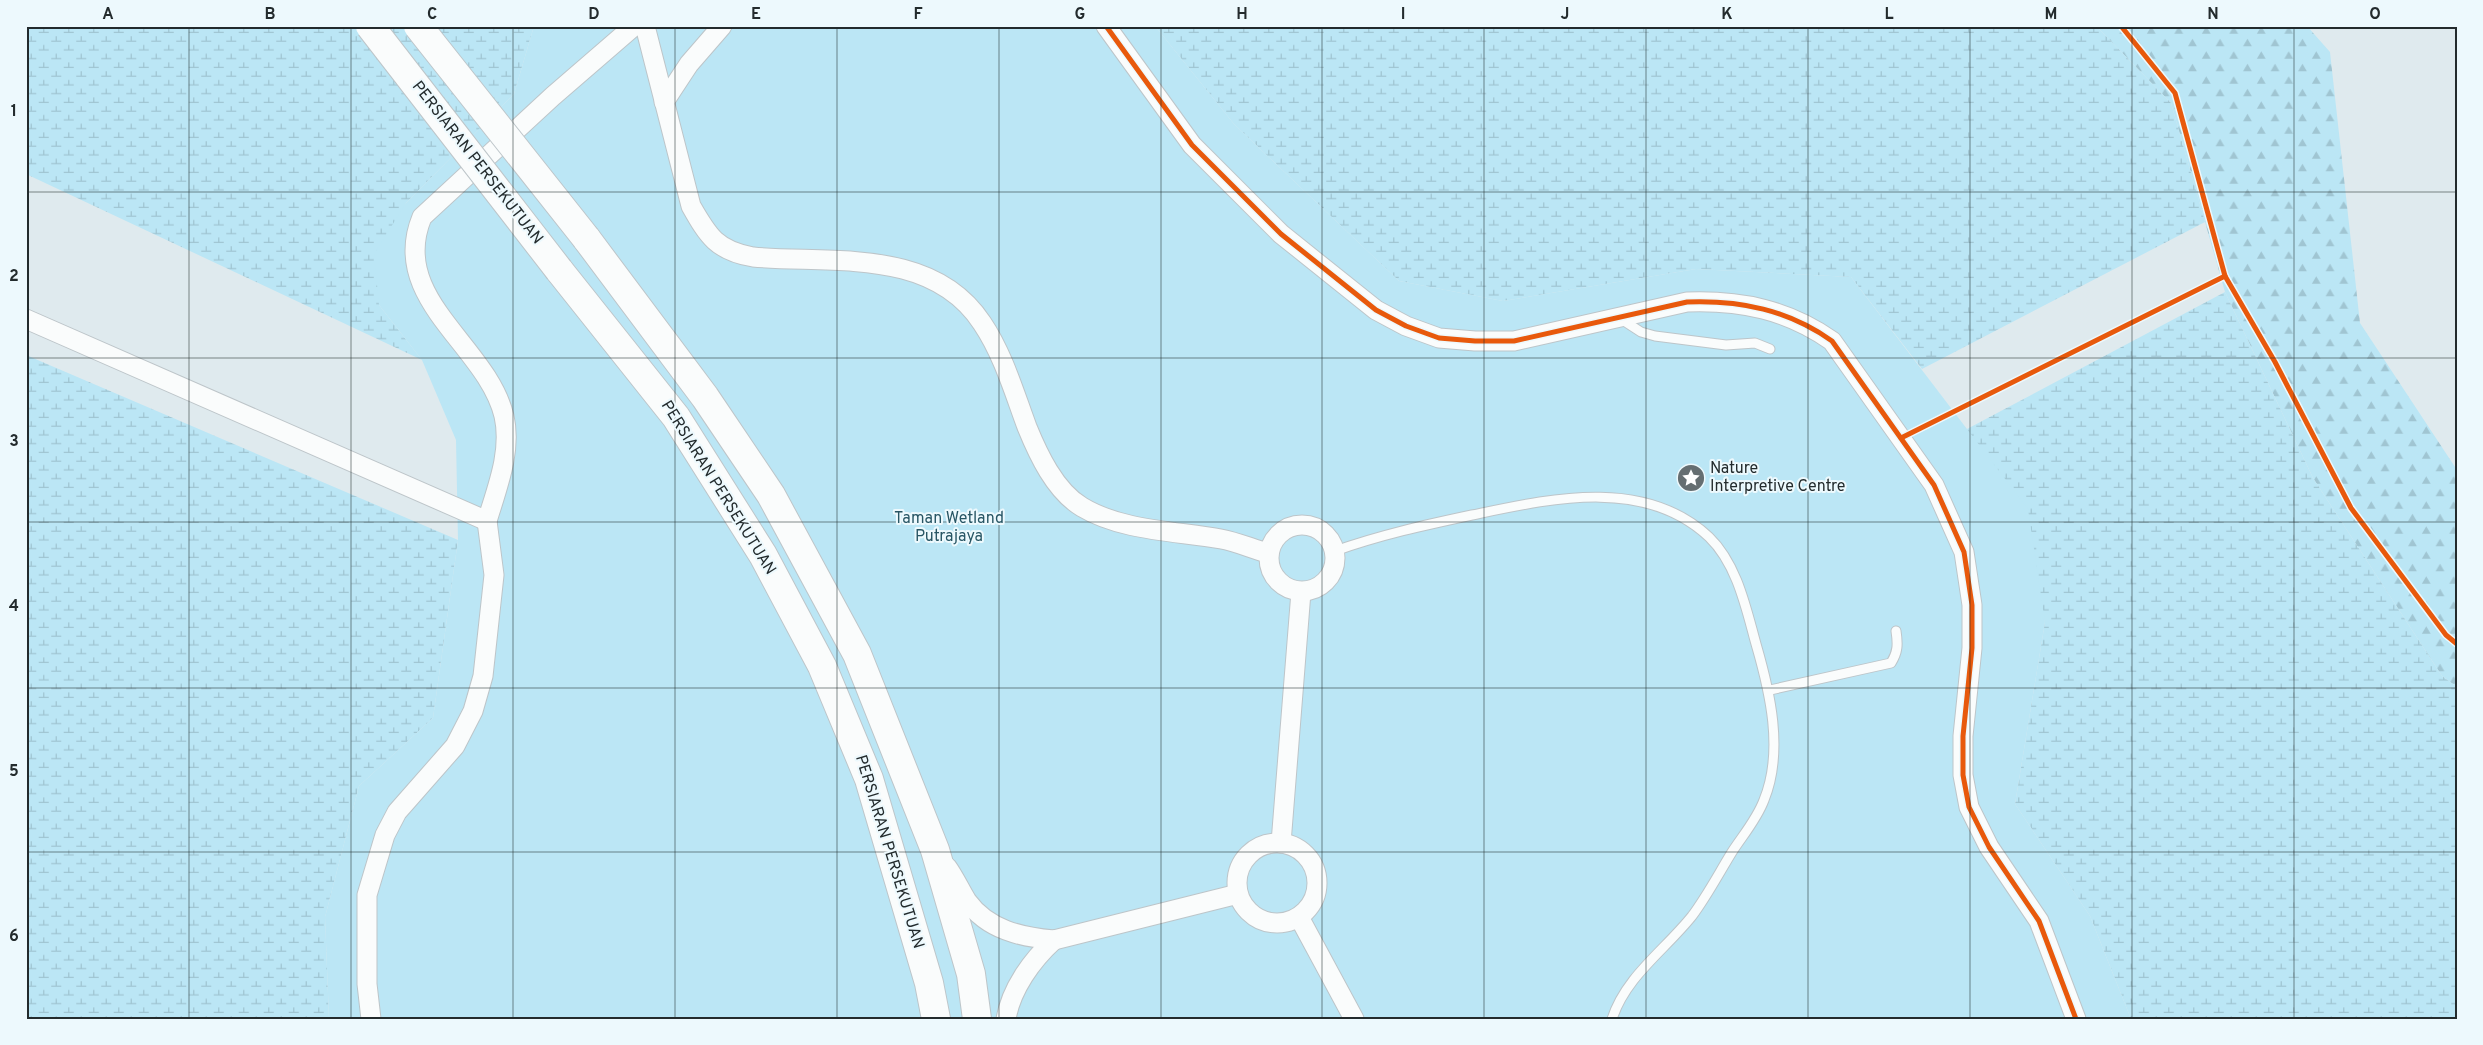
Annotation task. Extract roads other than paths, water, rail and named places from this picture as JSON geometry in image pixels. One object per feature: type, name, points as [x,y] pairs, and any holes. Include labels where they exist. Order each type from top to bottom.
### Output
[{"type":"main road","name":"PERSIARAN PERSEKUTUAN","points":[[370,26],[559,270],[676,417],[763,556],[822,666],[869,779],[929,983],[936,1019]]},
{"type":"main road","points":[[418,26],[586,238],[705,397],[771,495],[857,654],[935,850],[971,974],[977,1019]]},
{"type":"street","points":[[371,1019],[366,984],[367,895],[385,835],[397,812],[455,746],[473,711],[483,676],[494,575],[487,521],[503,465],[506,440],[504,417],[498,396],[428,299],[418,274],[413,250],[416,232],[422,217],[553,96],[634,26]]},
{"type":"street","points":[[645,26],[691,206],[705,231],[718,245],[734,254],[753,257],[879,264],[918,272],[947,287],[968,304],[982,323],[996,346],[1036,448],[1060,487],[1081,506],[1110,519],[1224,540],[1268,553]]},
{"type":"street","points":[[664,102],[689,64],[722,26]]},
{"type":"street","points":[[1106,26],[1192,145],[1281,234],[1376,310],[1406,326],[1439,338],[1475,342],[1514,341],[1616,316],[1687,302],[1717,301],[1768,309],[1813,328],[1832,341],[1934,485],[1964,552],[1972,605],[1972,648],[1963,736],[1963,775],[1969,807],[1989,847],[2039,921],[2076,1019]]},
{"type":"street","points":[[26,318],[487,521]]},
{"type":"street","points":[[1301,524],[1316,527],[1329,537],[1336,551],[1335,567],[1328,580],[1316,589],[1301,592],[1287,589],[1276,580],[1269,568],[1268,553],[1274,539],[1286,528],[1301,524]]},
{"type":"street","points":[[1281,843],[1301,592]]},
{"type":"street","points":[[1281,843],[1297,848],[1309,858],[1316,873],[1317,890],[1311,905],[1299,917],[1281,923],[1263,920],[1247,910],[1238,894],[1238,874],[1246,858],[1262,846],[1281,843]]},
{"type":"street","points":[[935,850],[978,914],[1000,929],[1028,938],[1054,940],[1238,894]]},
{"type":"street","points":[[1299,917],[1354,1019]]},
{"type":"street","points":[[1006,1019],[1008,1007],[1035,957],[1054,940]]},
{"type":"lane","points":[[1616,316],[1641,332],[1655,336],[1726,345],[1754,343],[1770,349]]},
{"type":"lane","points":[[1336,551],[1381,536],[1535,502],[1577,496],[1618,498],[1656,506],[1689,522],[1710,538],[1729,564],[1744,599],[1770,690],[1774,753],[1772,778],[1764,802],[1692,915],[1625,990],[1612,1019]]},
{"type":"lane","points":[[1770,690],[1891,663],[1898,644],[1896,631]]},
{"type":"place","name":"Nature Interpretive Centre","points":[[1691,478]]},
{"type":"park label","name":"Taman Wetland Putrajaya","points":[[949,528]]}]
